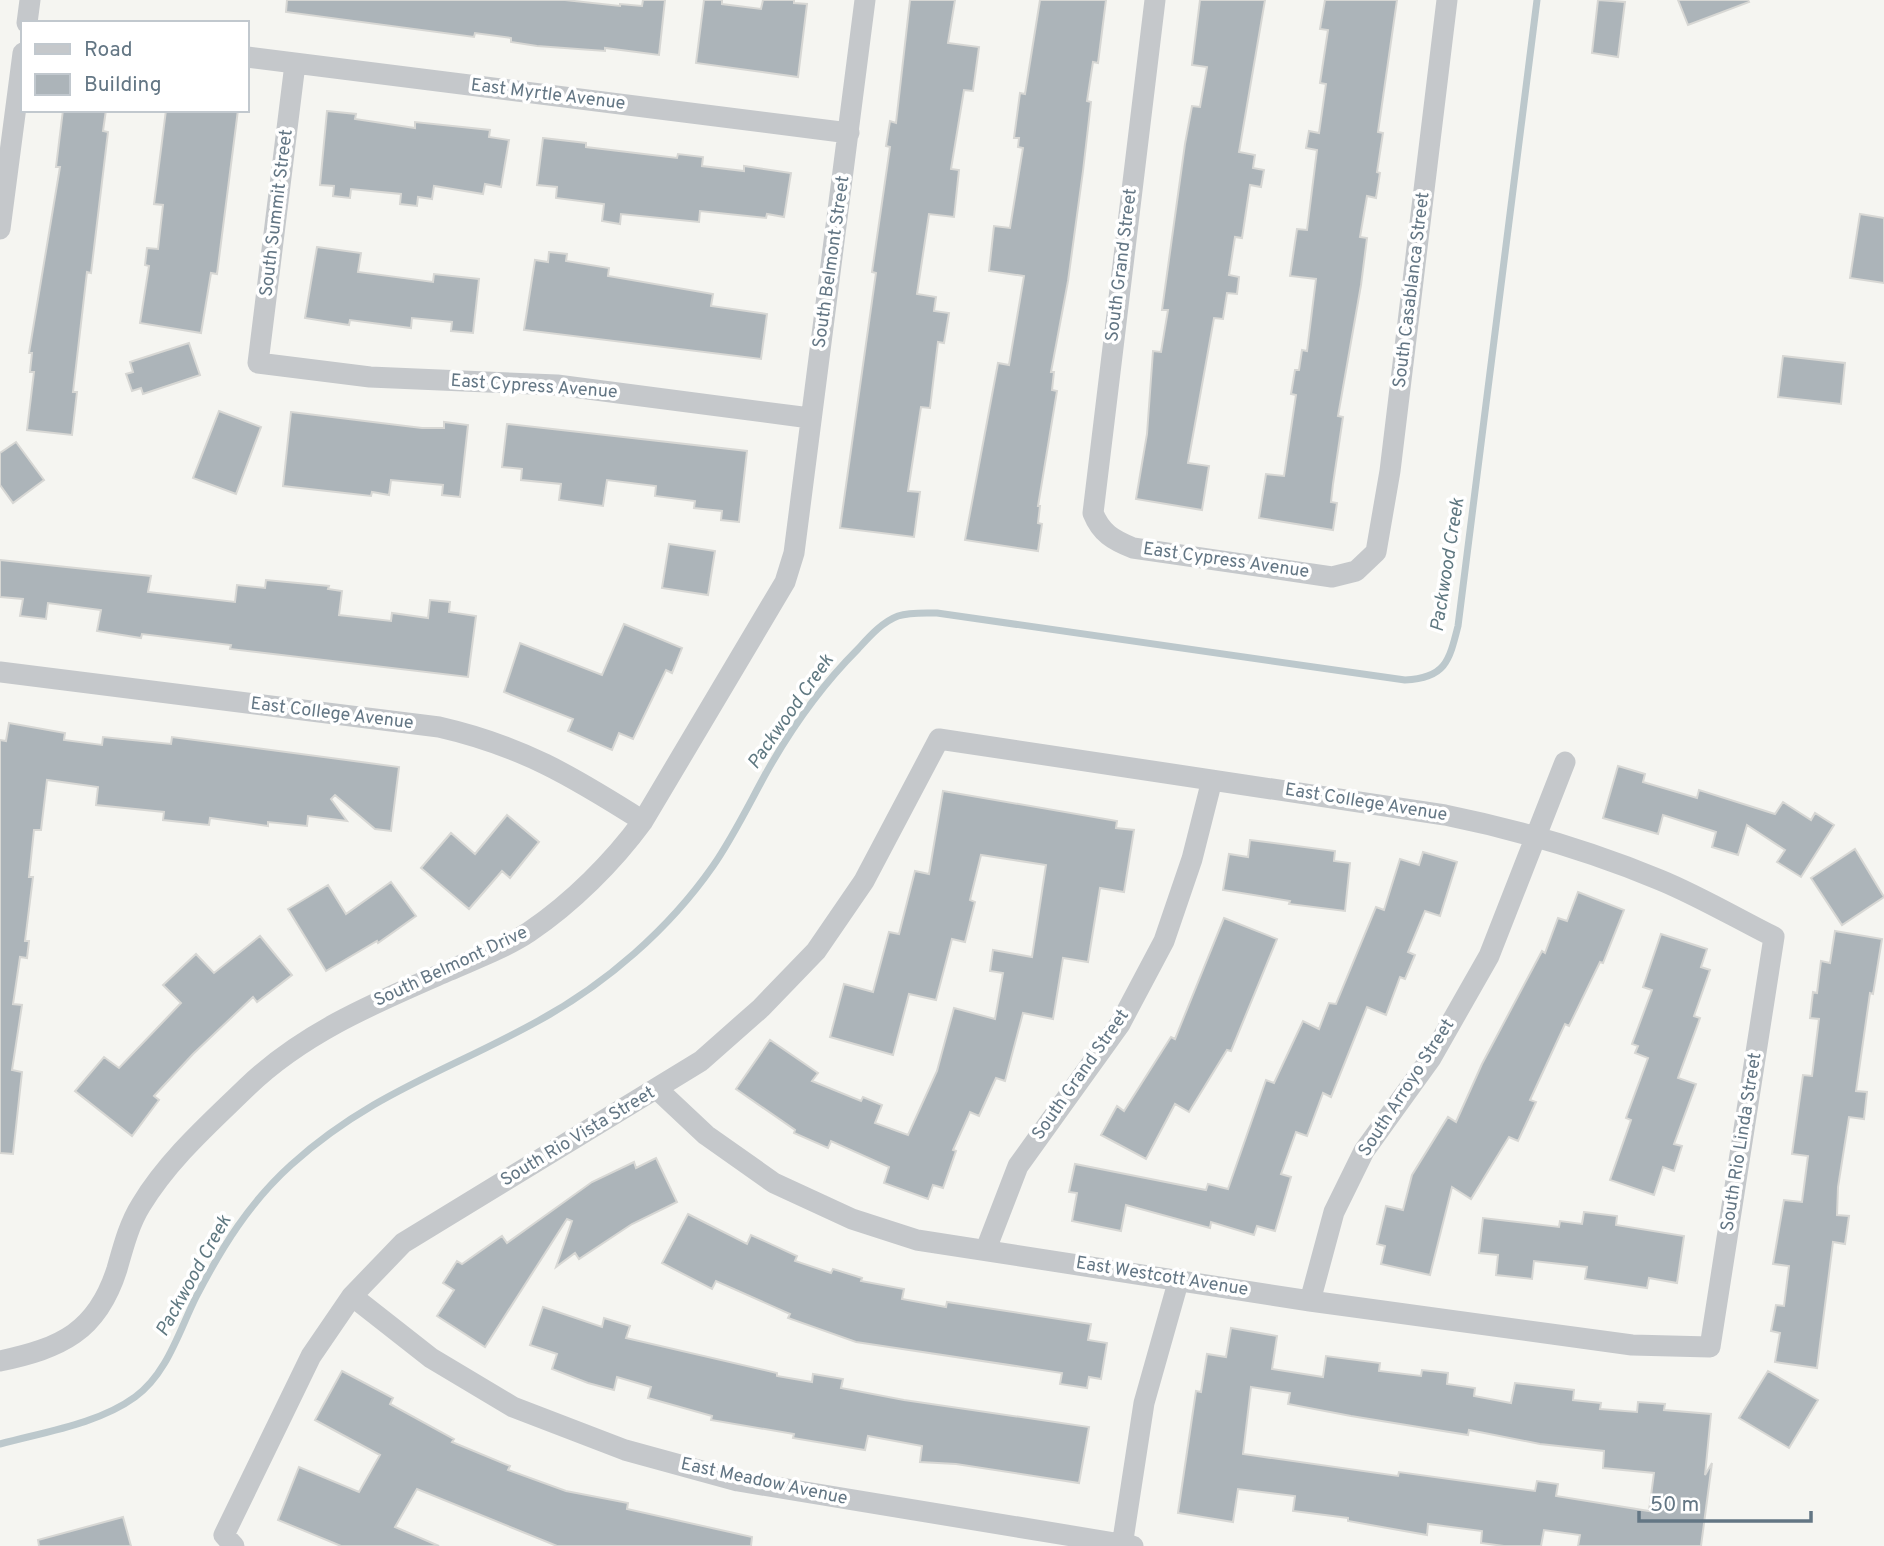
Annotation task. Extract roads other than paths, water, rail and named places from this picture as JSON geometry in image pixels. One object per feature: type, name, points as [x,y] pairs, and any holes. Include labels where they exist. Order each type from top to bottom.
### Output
[{"type":"street","points":[[27,21],[30,0]]},
{"type":"street","name":"South Belmont Street","points":[[799,523],[810,418],[865,0]]},
{"type":"street","name":"South Grand Street","points":[[1100,529],[1093,513],[1093,492],[1155,0]]},
{"type":"street","name":"South Casablanca Street","points":[[1356,571],[1376,552],[1390,471],[1447,0]]},
{"type":"street","name":"East Myrtle Avenue","points":[[248,57],[849,133]]},
{"type":"street","name":"South Summit Street","points":[[258,363],[295,64]]},
{"type":"street","points":[[0,229],[21,68]]},
{"type":"street","name":"East Cypress Avenue","points":[[258,363],[370,377],[557,385],[810,418]]},
{"type":"street","name":"South Belmont Drive","points":[[0,1361],[53,1348],[78,1332],[99,1311],[111,1287],[139,1207],[164,1169],[250,1084],[293,1048],[362,1009],[528,932],[624,847],[643,821],[785,582],[799,523]]},
{"type":"street","name":"East Cypress Avenue","points":[[1100,529],[1114,540],[1133,548],[1332,577],[1356,571]]},
{"type":"street","name":"East College Avenue","points":[[0,672],[439,727],[486,737],[560,769],[643,821]]},
{"type":"street","name":"East College Avenue","points":[[939,739],[1445,815],[1536,836],[1662,881],[1774,937]]},
{"type":"street","name":"South Rio Vista Street","points":[[229,1541],[311,1356],[352,1296],[403,1243],[701,1061],[761,1008],[816,951],[864,881],[939,739]]},
{"type":"street","name":"South Arroyo Street","points":[[1310,1301],[1334,1212],[1364,1151],[1431,1058],[1489,956],[1565,762]]},
{"type":"street","name":"South Grand Street","points":[[986,1249],[1018,1166],[1120,1024],[1164,941],[1192,859],[1212,780]]},
{"type":"street","name":"South Rio Linda Street","points":[[1710,1347],[1774,937]]},
{"type":"street","name":"East Westcott Avenue","points":[[657,1089],[706,1135],[774,1184],[852,1219],[918,1240],[1310,1301],[1632,1345],[1710,1347]]},
{"type":"street","points":[[1125,1545],[1144,1403],[1179,1279]]},
{"type":"street","name":"East Meadow Avenue","points":[[352,1296],[431,1358],[513,1407],[625,1450],[738,1481],[1125,1545]]},
{"type":"waterway","name":"Packwood Creek","points":[[0,1444],[88,1421],[135,1397],[164,1364],[196,1297],[237,1226],[291,1165],[321,1140],[381,1101],[505,1039],[563,1006],[612,972],[656,933],[677,912],[713,866],[775,758],[819,693],[871,635],[892,619],[907,614],[937,613],[1405,680],[1418,679],[1437,672],[1448,658],[1458,626],[1537,0]]}]
